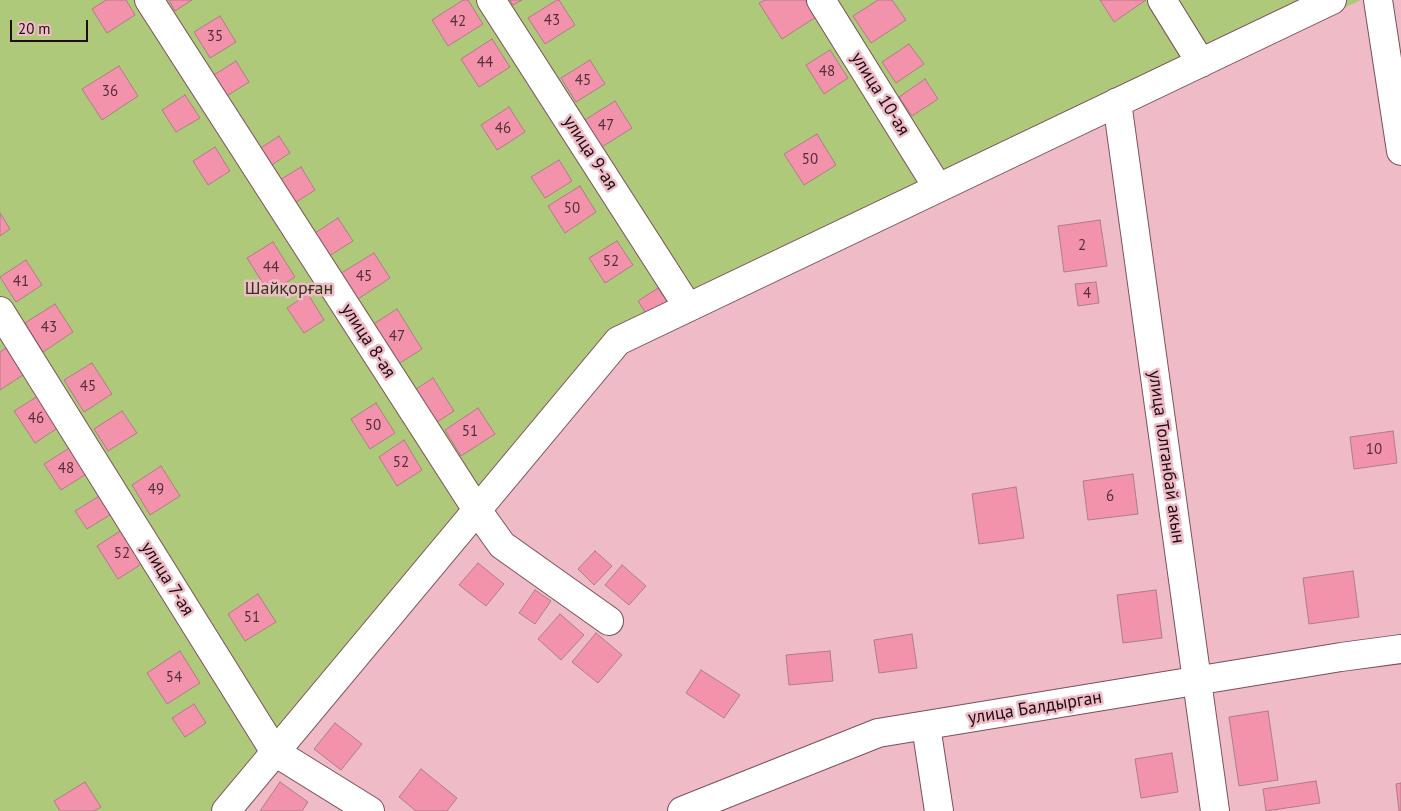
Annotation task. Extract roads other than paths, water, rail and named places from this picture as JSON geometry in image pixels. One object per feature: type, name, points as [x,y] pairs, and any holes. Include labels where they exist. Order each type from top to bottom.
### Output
[{"type":"street","name":"улица 8-ая","points":[[149,0],[502,546],[609,621]]},
{"type":"street","name":"улица 9-ая","points":[[491,0],[688,307]]},
{"type":"street","name":"улица 10-ая","points":[[821,0],[938,188]]},
{"type":"street","points":[[1162,0],[1201,63]]},
{"type":"street","points":[[226,811],[618,340],[1332,0]]},
{"type":"street","points":[[1378,0],[1401,151]]},
{"type":"street","name":"улица Толганбай акын","points":[[1117,102],[1215,811]]},
{"type":"street","name":"улица 7-ая","points":[[0,311],[275,752],[370,811]]},
{"type":"street","name":"улица Балдырган","points":[[682,811],[878,733],[1341,657],[1401,649]]},
{"type":"street","points":[[926,726],[938,811]]},
{"type":"park label","name":"Шайқорған","points":[[289,289]]}]
